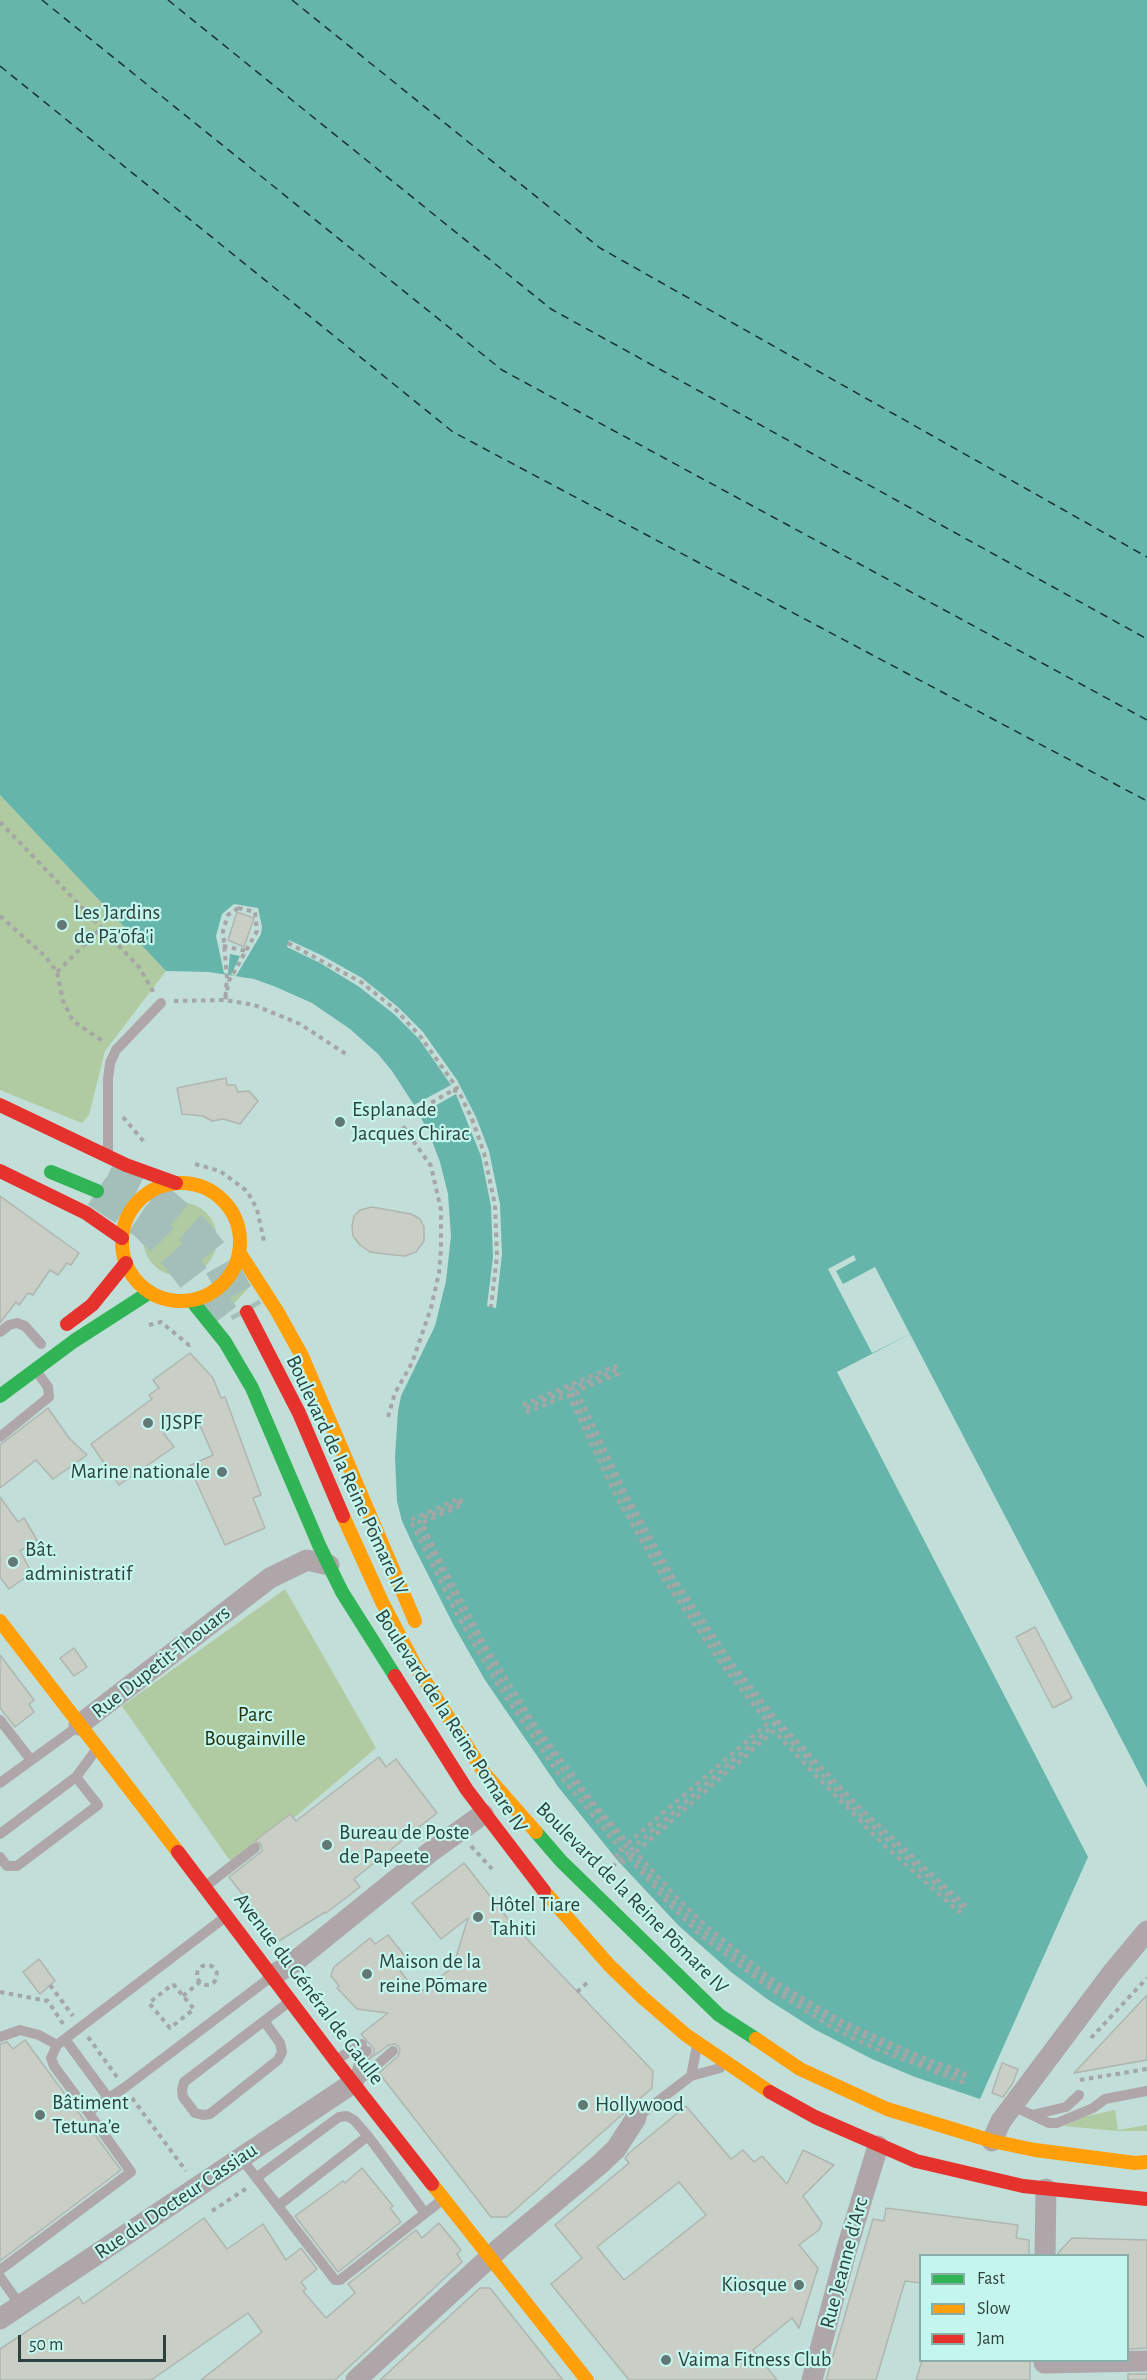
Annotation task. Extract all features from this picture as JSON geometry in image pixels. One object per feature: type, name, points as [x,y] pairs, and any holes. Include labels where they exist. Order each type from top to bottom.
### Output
[{"type":"main road","points":[[0,1105],[140,1171],[176,1183]]},
{"type":"main road","points":[[34,1165],[97,1191]]},
{"type":"main road","points":[[0,1171],[86,1213],[122,1238]]},
{"type":"main road","points":[[176,1183],[192,1183],[206,1188],[225,1202],[234,1215],[239,1229],[239,1252],[234,1269],[223,1284],[208,1295],[192,1301],[165,1299],[150,1292],[133,1276],[126,1263],[122,1238],[126,1220],[142,1197],[158,1187],[176,1183]]},
{"type":"main road","name":"Boulevard de la Reine Pomare IV","points":[[239,1252],[285,1324],[310,1373],[421,1633]]},
{"type":"main road","points":[[27,1354],[92,1305],[126,1263]]},
{"type":"main road","points":[[0,1395],[88,1331],[150,1292]]},
{"type":"main road","name":"Boulevard de la Reine Pomare IV","points":[[192,1301],[225,1342],[250,1383],[328,1565],[342,1592],[483,1814],[550,1899],[593,1948],[642,1997],[698,2043],[753,2082],[815,2117],[878,2146],[926,2164],[1023,2186],[1147,2199]]},
{"type":"main road","name":"Boulevard de la Reine Pōmare IV","points":[[247,1312],[299,1413],[353,1541],[416,1667],[485,1774],[561,1861],[719,2015],[800,2069],[887,2109],[992,2141],[1046,2151],[1135,2163],[1147,2162]]},
{"type":"main road","points":[[235,1333],[246,1350]]},
{"type":"main road","name":"Boulevard de la Reine Pōmare IV","points":[[364,1601],[421,1718]]},
{"type":"main road","name":"Avenue du Général de Gaulle","points":[[0,1621],[273,1975],[335,2060],[587,2380]]},
{"type":"main road","name":"Boulevard de la Reine Pomare IV","points":[[509,1780],[561,1861]]},
{"type":"street","name":"Rue Dupetit-Thouars","points":[[79,1725],[270,1578],[307,1560],[328,1565]]},
{"type":"street","points":[[273,1975],[293,1963],[429,1853],[483,1814]]},
{"type":"street","points":[[992,2141],[1001,2121],[1022,2110],[1112,1973],[1147,1931]]},
{"type":"street","name":"Rue du Docteur Cassiau","points":[[0,2319],[354,2084]]},
{"type":"street","points":[[356,2380],[490,2257],[599,2165],[616,2149],[636,2118]]},
{"type":"street","name":"Rue Jeanne d'Arc","points":[[812,2380],[847,2248],[878,2146]]},
{"type":"street","points":[[1045,2254],[1046,2189]]},
{"type":"street","points":[[1043,2368],[1147,2361]]},
{"type":"lane","points":[[108,1156],[110,1063],[117,1050],[161,1003]]},
{"type":"lane","points":[[0,1332],[9,1325],[17,1323],[49,1338]]},
{"type":"lane","points":[[0,1437],[49,1397],[48,1387],[35,1369]]},
{"type":"lane","points":[[0,1720],[31,1760]]},
{"type":"lane","name":"Rue Dupetit-Thouars","points":[[0,1784],[79,1725]]},
{"type":"lane","points":[[0,1834],[76,1777],[97,1749]]},
{"type":"lane","points":[[0,1857],[7,1866],[17,1866],[98,1805],[76,1777]]},
{"type":"lane","points":[[205,1887],[255,1848]]},
{"type":"lane","points":[[0,2270],[131,2172],[54,2066],[51,2058],[64,2039],[226,1916]]},
{"type":"lane","points":[[88,2112],[109,2099],[273,1975]]},
{"type":"lane","points":[[264,2021],[280,2043],[282,2052],[278,2060],[210,2114],[195,2113],[183,2097],[184,2082],[291,2000]]},
{"type":"lane","points":[[0,2037],[20,2030],[39,2036],[64,2039],[109,2099]]},
{"type":"lane","points":[[691,2076],[698,2043]]},
{"type":"lane","points":[[335,2060],[365,2048],[354,2084]]},
{"type":"lane","points":[[354,2084],[393,2051]]},
{"type":"lane","points":[[636,2118],[691,2076],[729,2065]]},
{"type":"lane","points":[[1022,2110],[1049,2123],[1057,2122],[1094,2108],[1105,2099],[1147,2091]]},
{"type":"lane","points":[[1022,2110],[1065,2107],[1079,2095]]},
{"type":"lane","points":[[256,2178],[339,2117],[347,2116],[354,2120],[368,2136],[421,2208]]},
{"type":"lane","points":[[279,2205],[368,2136]]},
{"type":"lane","points":[[241,2158],[335,2280],[340,2280],[441,2193]]},
{"type":"lane","points":[[0,2277],[20,2305]]},
{"type":"path","points":[[0,822],[139,967],[161,1003],[180,1000],[225,1000],[254,1005],[319,1035],[349,1056]]},
{"type":"path","points":[[235,908],[253,910],[257,915],[257,931],[228,981],[225,1000],[227,978],[223,931],[229,913],[235,908]]},
{"type":"path","points":[[57,972],[102,927]]},
{"type":"path","points":[[288,943],[361,982],[396,1010],[420,1036],[457,1088],[416,1112]]},
{"type":"path","points":[[223,946],[247,951]]},
{"type":"path","points":[[452,1090],[459,1092],[472,1119],[484,1153],[495,1205],[497,1256],[491,1307]]},
{"type":"path","points":[[388,1417],[395,1393],[412,1363],[431,1308],[439,1273],[442,1238],[441,1210],[432,1166],[402,1125]]},
{"type":"path","points":[[461,1502],[462,1505],[423,1523],[441,1562],[487,1648],[536,1726],[594,1803],[628,1843],[768,1723],[725,1669],[664,1580],[616,1496],[568,1395],[528,1412],[524,1404],[615,1366],[617,1370]]},
{"type":"path","points":[[526,1408],[617,1370]]},
{"type":"path","points":[[617,1370],[618,1374],[577,1391],[625,1492],[672,1575],[733,1664],[778,1721],[857,1806],[965,1905],[959,1912],[885,1846],[774,1731],[636,1852],[676,1897],[707,1927],[774,1981],[843,2022],[921,2057],[965,2073],[962,2082],[876,2049],[838,2031],[801,2009],[769,1988],[700,1935],[629,1858],[621,1864]]},
{"type":"path","points":[[570,1389],[621,1494],[668,1577],[729,1666],[775,1724],[854,1809],[962,1909]]},
{"type":"path","points":[[461,1502],[460,1498],[410,1520],[456,1613],[494,1678],[557,1772],[622,1851],[615,1857]]},
{"type":"path","points":[[461,1502],[420,1519],[418,1526],[461,1610],[503,1684],[562,1769],[672,1901],[703,1931],[772,1984],[813,2010],[860,2036],[920,2062],[964,2077]]},
{"type":"path","points":[[610,1869],[775,1724]]},
{"type":"path","points":[[207,1965],[216,1971],[215,1981],[207,1985],[200,1982],[197,1976],[198,1971],[207,1965]]},
{"type":"path","points":[[577,1992],[589,1981]]},
{"type":"path","points":[[183,1996],[200,1982]]},
{"type":"path","points":[[173,1984],[183,1996],[194,2009],[170,2028],[149,2003],[173,1984]]},
{"type":"path","points":[[0,1992],[48,2001],[64,2039]]},
{"type":"green space","name":"Les Jardins de Pā'ōfa'i","points":[[0,795],[166,971],[105,1051],[89,1115],[82,1123],[0,1090]]},
{"type":"green space","points":[[131,1172],[141,1178],[118,1200],[110,1218],[103,1205],[117,1185]]},
{"type":"green space","points":[[180,1202],[201,1208],[211,1218],[217,1239],[211,1260],[201,1270],[180,1276],[159,1270],[149,1260],[143,1239],[149,1218],[159,1208]]},
{"type":"green space","points":[[244,1278],[251,1285],[232,1306],[216,1317],[210,1307],[235,1290]]},
{"type":"green space","name":"Parc Bougainville","points":[[285,1589],[376,1748],[235,1868],[122,1706]]},
{"type":"green space","points":[[1115,2110],[1118,2130],[1147,2125],[1147,2131],[1118,2131],[1064,2126],[1083,2117]]},
{"type":"water","points":[[0,0],[1147,0],[1147,1788],[910,1334],[837,1372],[1088,1857],[980,2099],[915,2077],[872,2059],[814,2029],[767,1999],[731,1972],[679,1926],[618,1861],[559,1788],[485,1680],[454,1626],[402,1521],[397,1501],[395,1457],[401,1396],[435,1326],[446,1281],[451,1236],[448,1194],[440,1162],[429,1133],[414,1105],[378,1054],[350,1029],[312,1003],[254,979],[209,972],[166,971],[0,795]]},
{"type":"pier","points":[[234,904],[258,908],[262,927],[261,934],[236,976],[231,975],[240,956],[230,954],[228,974],[224,973],[216,936],[222,914]]},
{"type":"pier","points":[[289,940],[362,978],[398,1007],[423,1032],[457,1080],[476,1117],[489,1151],[500,1204],[502,1254],[496,1308],[487,1306],[493,1257],[491,1206],[481,1156],[456,1094],[419,1115],[414,1105],[451,1085],[419,1039],[394,1014],[358,986],[320,963],[287,947]]},
{"type":"pier","points":[[854,1255],[856,1260],[836,1271],[843,1284],[875,1267],[910,1334],[872,1353],[828,1269]]},
{"type":"building","points":[[237,912],[254,918],[244,947],[228,940]]},
{"type":"building","points":[[226,1078],[227,1085],[235,1085],[238,1092],[249,1091],[258,1101],[240,1124],[223,1119],[212,1121],[203,1116],[182,1114],[177,1088]]},
{"type":"building","points":[[0,1196],[79,1253],[71,1265],[67,1263],[58,1275],[50,1270],[33,1295],[28,1293],[19,1305],[16,1302],[0,1323]]},
{"type":"building","points":[[372,1207],[411,1214],[420,1219],[424,1227],[424,1241],[416,1252],[405,1256],[370,1252],[360,1245],[353,1236],[354,1216],[360,1210]]},
{"type":"building","points":[[190,1353],[213,1378],[221,1398],[225,1397],[261,1495],[253,1498],[265,1528],[225,1545],[189,1466],[213,1455],[194,1412],[164,1434],[174,1447],[119,1485],[91,1444],[152,1399],[149,1395],[159,1388],[153,1380]]},
{"type":"building","points":[[48,1408],[69,1438],[87,1455],[53,1479],[36,1460],[0,1488],[0,1445]]},
{"type":"building","name":"Bât. administratif","points":[[0,1497],[18,1522],[24,1518],[37,1540],[20,1551],[32,1573],[9,1589],[0,1577]]},
{"type":"building","points":[[1035,1627],[1072,1698],[1053,1708],[1016,1637]]},
{"type":"building","points":[[74,1648],[87,1667],[74,1676],[60,1658]]},
{"type":"building","points":[[0,1655],[34,1700],[29,1704],[34,1712],[15,1727],[0,1708]]},
{"type":"building","name":"Bureau de Poste de Papeete","points":[[379,1757],[386,1767],[396,1759],[437,1813],[354,1879],[360,1887],[326,1913],[279,1941],[229,1877],[262,1851],[261,1844],[255,1841],[290,1814],[296,1821]]},
{"type":"building","points":[[464,1863],[508,1919],[653,2071],[652,2088],[507,2217],[491,2217],[379,2073],[398,2056],[400,2050],[398,2046],[389,2045],[368,2060],[374,2053],[374,2049],[361,2034],[388,2013],[357,2009],[337,1988],[339,1986],[331,1976],[334,1967],[370,1938],[375,1944],[388,1935],[408,1960],[398,1968],[418,1994],[453,1967],[468,1918],[441,1939],[412,1903]]},
{"type":"building","points":[[39,1959],[55,1981],[40,1994],[23,1972]]},
{"type":"building","points":[[1147,1995],[1147,2060],[1074,2073]]},
{"type":"building","name":"Bâtiment Tetuna’e","points":[[25,2040],[121,2170],[0,2261],[0,2044],[7,2042],[13,2049]]},
{"type":"building","points":[[1002,2063],[1018,2069],[1013,2083],[1003,2097],[992,2093]]},
{"type":"building","points":[[686,2106],[731,2159],[743,2150],[754,2162],[762,2156],[787,2184],[803,2150],[834,2165],[803,2196],[822,2223],[819,2230],[799,2245],[818,2268],[799,2328],[792,2318],[753,2350],[777,2380],[629,2380],[551,2284],[582,2258],[555,2225],[629,2163],[625,2158]],"holes":[[[679,2182],[706,2215],[624,2280],[597,2247]]]},
{"type":"building","points":[[362,2168],[393,2206],[390,2208],[401,2222],[338,2272],[295,2216],[343,2181],[345,2183]]},
{"type":"building","points":[[886,2208],[1018,2225],[1016,2238],[1029,2240],[1029,2254],[919,2254],[919,2283],[905,2281],[876,2380],[826,2380],[873,2219],[884,2221]]},
{"type":"building","points":[[204,2218],[227,2249],[263,2224],[286,2260],[301,2248],[317,2269],[301,2282],[306,2289],[303,2291],[326,2318],[355,2293],[348,2284],[416,2230],[422,2238],[439,2223],[461,2250],[457,2254],[462,2262],[335,2380],[201,2380],[262,2332],[248,2313],[151,2380],[0,2380],[0,2349],[79,2297],[83,2304]]},
{"type":"building","points":[[1072,2238],[1147,2240],[1147,2348],[1129,2349],[1129,2254],[1058,2253]]},
{"type":"building","points":[[480,2288],[490,2288],[563,2380],[380,2380]]},
{"type":"building","points":[[922,2362],[1030,2362],[1030,2380],[916,2380]]},
{"type":"building","points":[[1128,2374],[1147,2374],[1147,2380],[1128,2380]]},
{"type":"ferry route","points":[[42,0],[502,370],[1147,720]]},
{"type":"ferry route","points":[[168,0],[551,309],[1147,639]]},
{"type":"ferry route","points":[[292,0],[600,248],[1147,557]]},
{"type":"ferry route","points":[[0,66],[453,432],[1147,801]]},
{"type":"tunnel","points":[[108,1175],[156,1198],[195,1232],[218,1261],[247,1312]]},
{"type":"tunnel","points":[[97,1191],[145,1223],[174,1252],[229,1324]]},
{"type":"traffic: fast","points":[[51,1172],[97,1191]]},
{"type":"traffic: fast","points":[[0,1396],[74,1341],[150,1292]]},
{"type":"traffic: fast","points":[[192,1301],[225,1342],[252,1388],[319,1545],[342,1592],[395,1676]]},
{"type":"traffic: fast","points":[[536,1832],[561,1861],[719,2015],[756,2039]]},
{"type":"traffic: slow","points":[[181,1183],[204,1187],[223,1200],[236,1219],[240,1242],[236,1265],[223,1284],[204,1297],[181,1301],[158,1297],[139,1284],[126,1265],[122,1242],[126,1219],[139,1200],[158,1187],[181,1183]]},
{"type":"traffic: slow","points":[[239,1252],[277,1311],[302,1356],[415,1621]]},
{"type":"traffic: slow","points":[[343,1516],[382,1602],[416,1667],[485,1774],[536,1832]]},
{"type":"traffic: slow","points":[[0,1621],[178,1852]]},
{"type":"traffic: slow","points":[[544,1891],[609,1965],[642,1997],[686,2035],[770,2092]]},
{"type":"traffic: slow","points":[[756,2039],[800,2069],[887,2109],[992,2141],[1035,2150],[1135,2163],[1147,2162]]},
{"type":"traffic: slow","points":[[432,2184],[587,2380]]},
{"type":"traffic: jam","points":[[0,1105],[126,1165],[176,1183]]},
{"type":"traffic: jam","points":[[0,1171],[86,1213],[122,1238]]},
{"type":"traffic: jam","points":[[67,1324],[92,1305],[126,1263]]},
{"type":"traffic: jam","points":[[247,1312],[299,1413],[343,1516]]},
{"type":"traffic: jam","points":[[395,1676],[467,1790],[544,1891]]},
{"type":"traffic: jam","points":[[178,1852],[432,2184]]},
{"type":"traffic: jam","points":[[770,2092],[815,2117],[916,2161],[1023,2186],[1147,2199]]},
{"type":"place","name":"Les Jardins de Pā'ōfa'i","points":[[62,925]]},
{"type":"place","name":"Esplanade Jacques Chirac","points":[[340,1122]]},
{"type":"place","name":"IJSPF","points":[[148,1423]]},
{"type":"place","name":"Marine nationale","points":[[222,1472]]},
{"type":"place","name":"Bât. administratif","points":[[13,1562]]},
{"type":"place","name":"Bureau de Poste de Papeete","points":[[327,1845]]},
{"type":"place","name":"Hôtel Tiare Tahiti","points":[[478,1917]]},
{"type":"place","name":"Maison de la reine Pōmare","points":[[367,1974]]},
{"type":"place","name":"Hollywood","points":[[583,2105]]},
{"type":"place","name":"Bâtiment Tetuna’e","points":[[40,2115]]},
{"type":"place","name":"Kiosque","points":[[799,2285]]},
{"type":"place","name":"Vaima Fitness Club","points":[[666,2360]]}]
